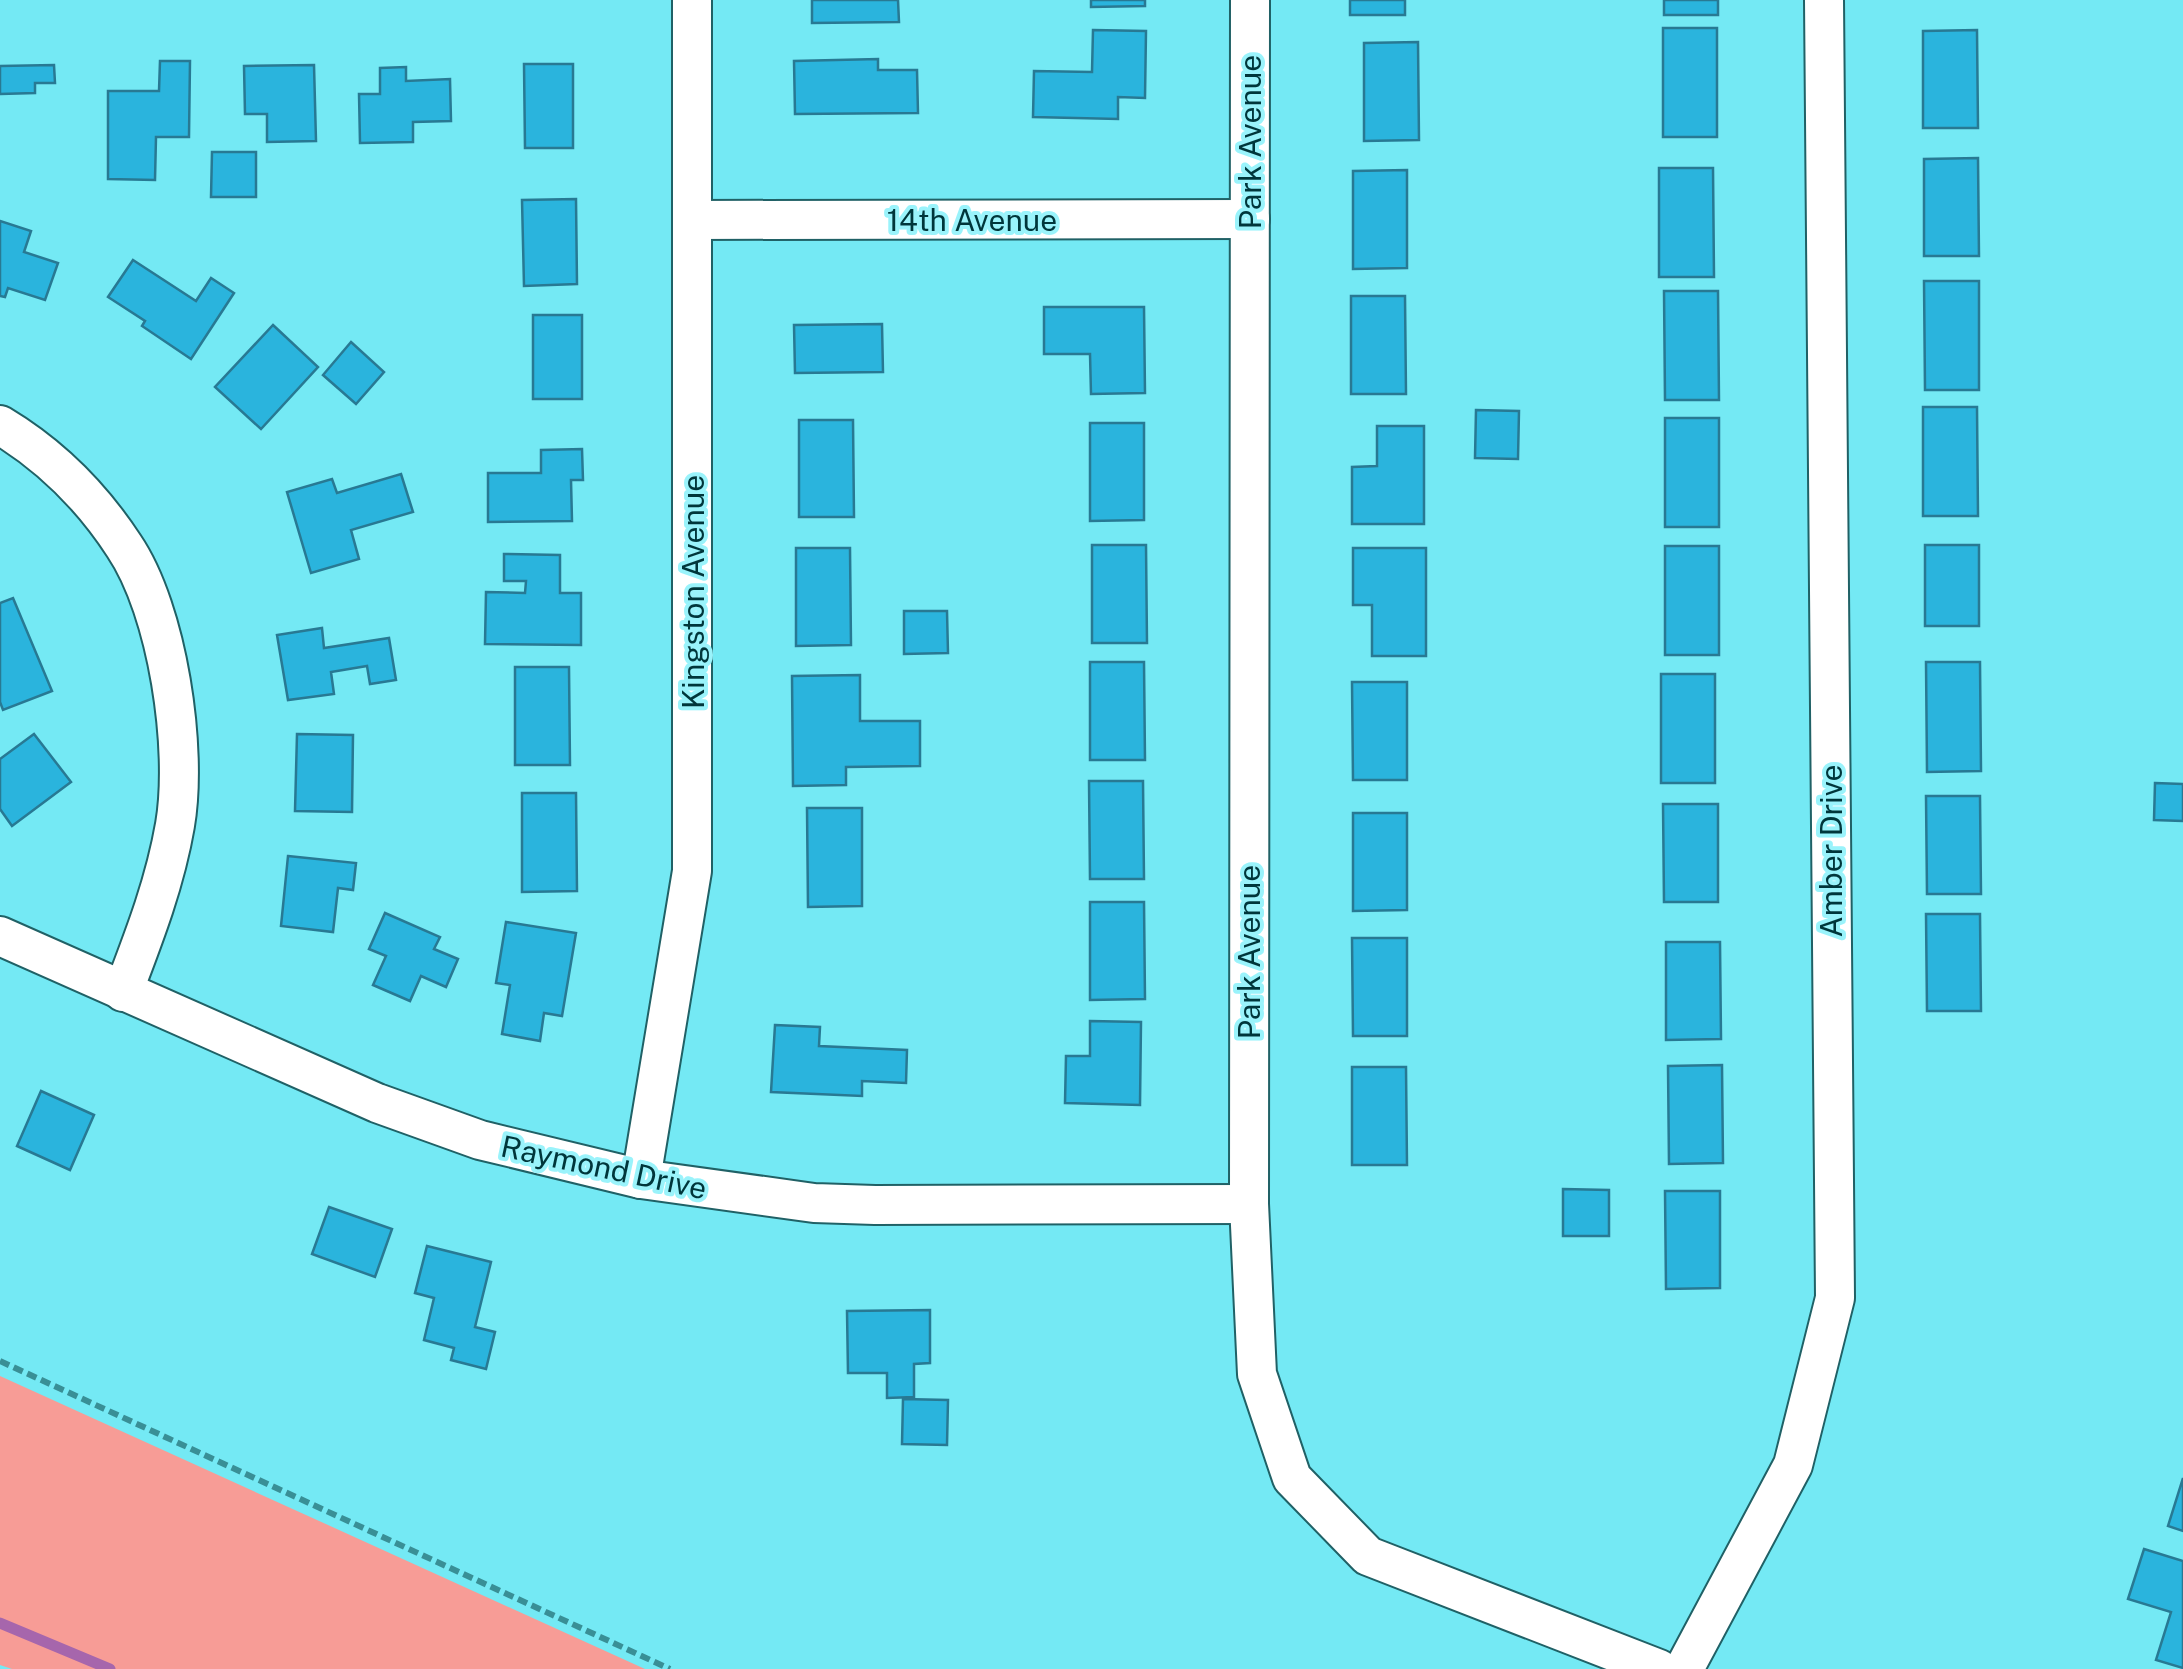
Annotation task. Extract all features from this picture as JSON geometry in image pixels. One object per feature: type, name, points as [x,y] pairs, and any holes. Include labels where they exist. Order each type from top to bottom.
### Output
[{"type":"street","name":"Kingston Avenue","points":[[641,1180],[692,870],[692,0]]},
{"type":"street","name":"Park Avenue","points":[[1250,0],[1249,1204],[1257,1374],[1292,1478],[1368,1556],[1659,1669]]},
{"type":"street","name":"Amber Drive","points":[[1684,1669],[1793,1465],[1835,1298],[1824,0]]},
{"type":"street","name":"14th Avenue","points":[[693,220],[1250,219]]},
{"type":"street","points":[[0,425],[30,443],[82,490],[127,548],[155,614],[170,677],[180,749],[175,822],[159,897],[123,992]]},
{"type":"street","name":"Raymond Drive","points":[[0,936],[377,1104],[480,1140],[641,1180],[730,1193],[860,1204],[1249,1204]]},
{"type":"path","points":[[0,1361],[670,1669]]},
{"type":"shaded area","points":[[0,1376],[645,1669],[12,1669],[0,1665]]},
{"type":"building","points":[[812,0],[898,0],[899,22],[812,23]]},
{"type":"building","points":[[1091,0],[1145,0],[1145,6],[1091,7]]},
{"type":"building","points":[[1350,0],[1405,0],[1405,15],[1350,15]]},
{"type":"building","points":[[1664,0],[1718,0],[1718,15],[1664,15]]},
{"type":"building","points":[[1663,28],[1717,28],[1717,137],[1663,137]]},
{"type":"building","points":[[1093,30],[1146,31],[1145,98],[1118,97],[1118,119],[1033,117],[1034,71],[1092,72]]},
{"type":"building","points":[[1977,30],[1978,128],[1923,128],[1923,31]]},
{"type":"building","points":[[1418,42],[1419,140],[1364,141],[1364,43]]},
{"type":"building","points":[[878,59],[878,70],[917,70],[918,113],[795,114],[794,61]]},
{"type":"building","points":[[160,61],[190,61],[189,137],[156,137],[155,180],[108,179],[108,91],[159,91]]},
{"type":"building","points":[[524,64],[573,64],[573,148],[525,148]]},
{"type":"building","points":[[54,65],[55,83],[35,83],[35,93],[0,94],[0,66]]},
{"type":"building","points":[[314,65],[316,141],[267,142],[267,114],[245,114],[244,66]]},
{"type":"building","points":[[406,67],[406,81],[450,79],[451,121],[413,122],[413,142],[360,143],[359,94],[380,94],[380,68]]},
{"type":"building","points":[[212,152],[256,152],[256,197],[211,197]]},
{"type":"building","points":[[1978,158],[1979,256],[1924,256],[1924,159]]},
{"type":"building","points":[[1659,168],[1713,168],[1714,277],[1659,277]]},
{"type":"building","points":[[1407,170],[1407,268],[1353,269],[1353,171]]},
{"type":"building","points":[[576,199],[577,284],[524,286],[522,200]]},
{"type":"building","points":[[0,221],[31,231],[24,252],[58,263],[45,300],[8,288],[5,297],[0,296]]},
{"type":"building","points":[[133,260],[196,301],[211,278],[234,293],[191,359],[108,297]]},
{"type":"building","points":[[1924,281],[1979,281],[1979,390],[1925,390]]},
{"type":"building","points":[[1664,291],[1718,291],[1719,400],[1665,400]]},
{"type":"building","points":[[1351,296],[1405,296],[1406,394],[1351,394]]},
{"type":"building","points":[[1044,307],[1144,307],[1145,393],[1091,394],[1090,354],[1044,354]]},
{"type":"building","points":[[533,315],[582,315],[582,399],[533,399]]},
{"type":"building","points":[[882,324],[883,372],[795,373],[794,325]]},
{"type":"building","points":[[273,325],[318,367],[261,429],[215,387]]},
{"type":"building","points":[[351,342],[384,372],[356,404],[323,375]]},
{"type":"building","points":[[1923,407],[1977,407],[1978,516],[1923,516]]},
{"type":"building","points":[[1476,410],[1519,411],[1518,459],[1475,458]]},
{"type":"building","points":[[1665,418],[1719,418],[1719,527],[1665,527]]},
{"type":"building","points":[[799,420],[853,420],[854,517],[799,517]]},
{"type":"building","points":[[1090,423],[1144,423],[1144,520],[1090,521]]},
{"type":"building","points":[[1377,426],[1424,426],[1424,524],[1352,524],[1352,467],[1377,466]]},
{"type":"building","points":[[582,449],[583,480],[571,480],[572,521],[488,522],[488,473],[541,473],[541,450]]},
{"type":"building","points":[[401,474],[413,512],[351,530],[359,559],[311,573],[287,492],[332,479],[337,493]]},
{"type":"building","points":[[1092,545],[1146,545],[1147,643],[1092,643]]},
{"type":"building","points":[[1925,545],[1979,545],[1979,626],[1925,626]]},
{"type":"building","points":[[1665,546],[1719,546],[1719,655],[1665,655]]},
{"type":"building","points":[[796,548],[850,548],[851,645],[796,646]]},
{"type":"building","points":[[1353,548],[1426,548],[1426,656],[1372,656],[1372,605],[1353,605]]},
{"type":"building","points":[[504,554],[560,555],[560,593],[581,593],[581,645],[485,644],[486,592],[525,593],[526,581],[504,581]]},
{"type":"building","points":[[13,598],[52,691],[3,710],[0,603]]},
{"type":"building","points":[[904,611],[947,611],[948,653],[904,654]]},
{"type":"building","points":[[322,628],[324,648],[389,638],[396,680],[370,684],[367,666],[331,672],[334,694],[288,700],[277,635]]},
{"type":"building","points":[[1090,662],[1144,662],[1145,760],[1090,760]]},
{"type":"building","points":[[1926,662],[1980,662],[1981,771],[1927,772]]},
{"type":"building","points":[[515,667],[569,667],[570,765],[515,765]]},
{"type":"building","points":[[1661,674],[1715,674],[1715,783],[1661,783]]},
{"type":"building","points":[[860,675],[860,721],[920,721],[920,766],[846,767],[846,785],[793,786],[792,676]]},
{"type":"building","points":[[1352,682],[1407,682],[1407,780],[1353,780]]},
{"type":"building","points":[[34,734],[71,782],[12,826],[0,809],[0,759]]},
{"type":"building","points":[[297,734],[353,735],[352,812],[295,811]]},
{"type":"building","points":[[1089,781],[1143,781],[1144,879],[1090,879]]},
{"type":"building","points":[[2155,783],[2183,784],[2183,821],[2154,820]]},
{"type":"building","points":[[522,793],[576,793],[577,891],[522,892]]},
{"type":"building","points":[[1926,796],[1980,796],[1981,894],[1927,894]]},
{"type":"building","points":[[1663,804],[1718,804],[1718,902],[1664,902]]},
{"type":"building","points":[[807,808],[862,808],[862,906],[808,907]]},
{"type":"building","points":[[1353,813],[1407,813],[1407,910],[1353,911]]},
{"type":"building","points":[[288,856],[356,863],[353,890],[338,888],[333,932],[281,926]]},
{"type":"building","points":[[1090,902],[1144,902],[1145,999],[1090,1000]]},
{"type":"building","points":[[385,913],[440,937],[434,949],[458,959],[446,987],[421,976],[410,1001],[373,985],[386,956],[369,949]]},
{"type":"building","points":[[1926,914],[1980,914],[1981,1011],[1927,1011]]},
{"type":"building","points":[[506,922],[576,933],[562,1016],[544,1013],[540,1041],[502,1034],[510,985],[496,983]]},
{"type":"building","points":[[1352,938],[1407,938],[1407,1036],[1353,1036]]},
{"type":"building","points":[[1666,942],[1720,942],[1721,1039],[1666,1040]]},
{"type":"building","points":[[1090,1021],[1141,1022],[1140,1105],[1065,1103],[1066,1056],[1090,1056]]},
{"type":"building","points":[[775,1025],[820,1027],[819,1046],[907,1050],[906,1083],[862,1081],[862,1096],[771,1092]]},
{"type":"building","points":[[1722,1065],[1723,1163],[1669,1164],[1668,1066]]},
{"type":"building","points":[[1352,1067],[1406,1067],[1407,1165],[1352,1165]]},
{"type":"building","points":[[41,1091],[94,1115],[70,1170],[17,1146]]},
{"type":"building","points":[[1563,1189],[1609,1190],[1609,1236],[1563,1236]]},
{"type":"building","points":[[1665,1191],[1720,1191],[1720,1288],[1666,1289]]},
{"type":"building","points":[[329,1207],[392,1229],[375,1277],[312,1254]]},
{"type":"building","points":[[427,1246],[491,1262],[475,1327],[495,1332],[486,1369],[451,1360],[454,1348],[424,1340],[434,1298],[415,1293]]},
{"type":"building","points":[[930,1310],[930,1363],[914,1364],[914,1397],[887,1398],[887,1373],[848,1373],[847,1311]]},
{"type":"building","points":[[903,1399],[948,1400],[947,1445],[902,1444]]},
{"type":"building","points":[[2183,1478],[2183,1531],[2168,1526]]},
{"type":"building","points":[[2144,1549],[2183,1561],[2183,1668],[2156,1660],[2171,1612],[2128,1599]]},
{"type":"waterway","points":[[0,1623],[110,1669]]}]
